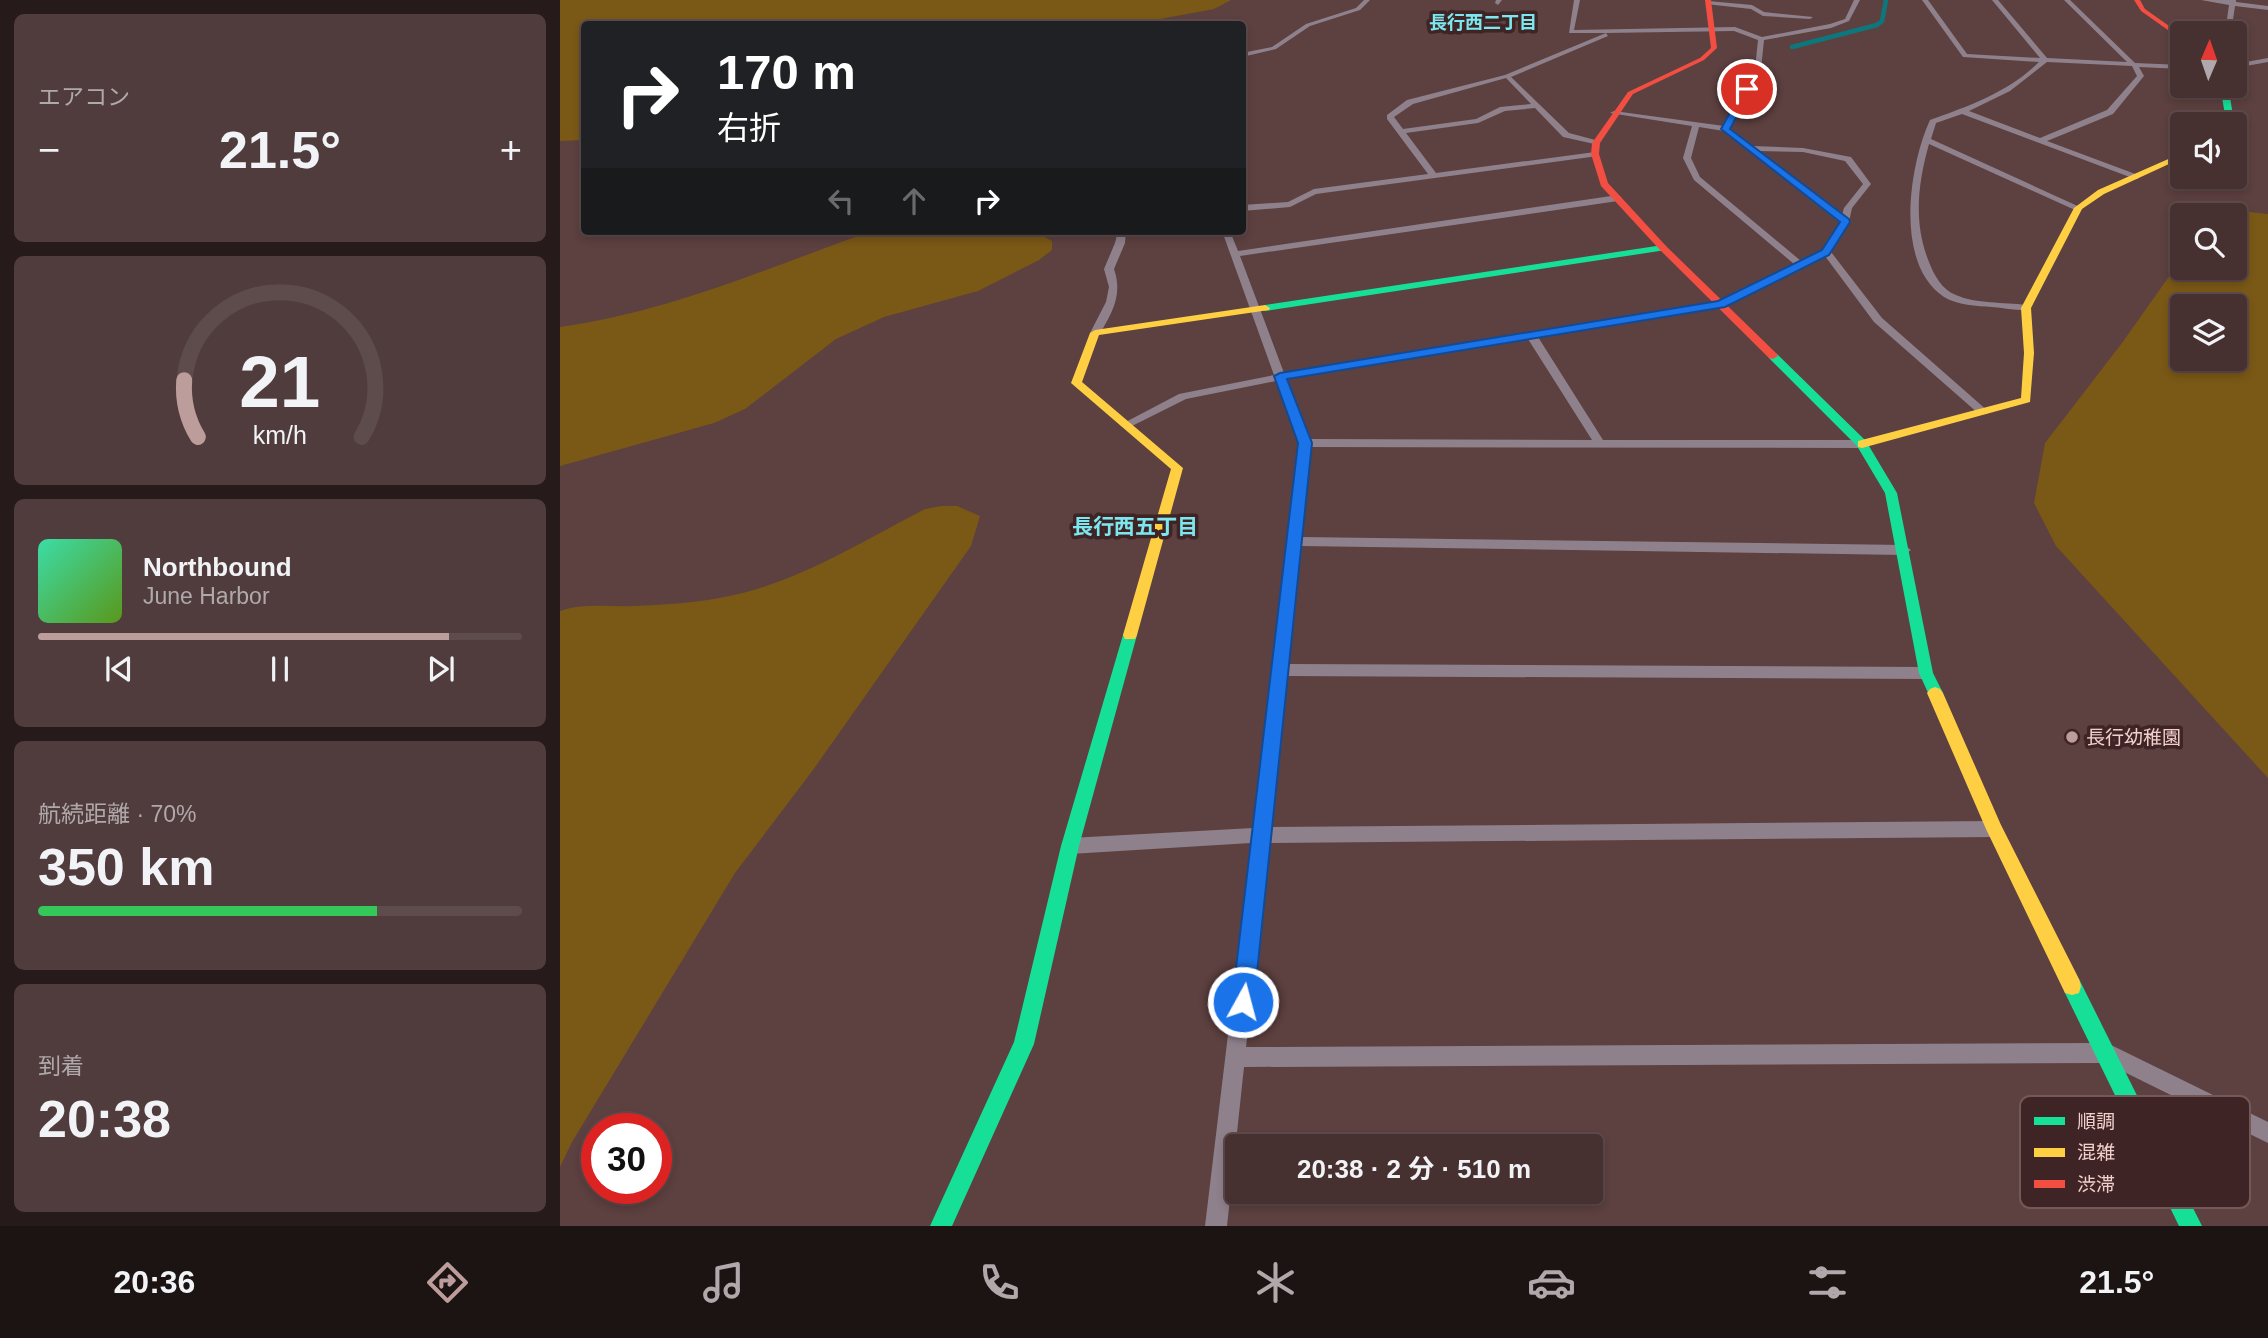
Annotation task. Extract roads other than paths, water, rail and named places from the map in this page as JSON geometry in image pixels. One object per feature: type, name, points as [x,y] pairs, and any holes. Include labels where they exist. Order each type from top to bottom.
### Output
[{"type":"street","points":[[1246,54],[1274,48],[1308,24],[1358,9],[1367,0]]},
{"type":"street","points":[[1577,0],[1571,32],[1711,29],[1735,30],[1761,39],[1830,26],[1847,20],[1857,0]]},
{"type":"street","points":[[1925,0],[1965,56],[2170,67]]},
{"type":"street","points":[[1995,0],[2045,60]]},
{"type":"street","points":[[2040,141],[2110,112],[2141,76],[2135,66],[2067,0]]},
{"type":"street","points":[[2137,0],[2143,10],[2170,29]]},
{"type":"street","points":[[2204,0],[2268,8]]},
{"type":"street","points":[[1810,17],[1763,14],[1752,7],[1708,2],[1714,48],[1702,60],[1630,93],[1614,113],[1596,148],[1604,184],[1663,248],[1862,444],[1891,493],[1926,673],[1994,830],[2128,1096]]},
{"type":"street","points":[[2230,21],[2233,2]]},
{"type":"street","points":[[1434,176],[1390,117],[1410,102],[1507,76],[1613,32]]},
{"type":"street","points":[[1726,129],[1758,69],[1761,39]]},
{"type":"street","points":[[2026,308],[1953,298],[1934,283],[1914,233],[1913,196],[1933,122],[1962,111],[2031,76],[2045,60]]},
{"type":"street","points":[[2247,64],[2268,60]]},
{"type":"street","points":[[1507,76],[1566,135],[1596,148]]},
{"type":"street","points":[[1402,131],[1478,121],[1503,109],[1537,106]]},
{"type":"street","points":[[1962,111],[2135,177]]},
{"type":"street","points":[[1614,113],[1726,129],[1845,222]]},
{"type":"street","points":[[1696,125],[1687,158],[1698,178],[1801,266]]},
{"type":"street","points":[[1926,141],[2078,208]]},
{"type":"street","points":[[1246,208],[1290,204],[1314,192],[1434,176],[1596,148]]},
{"type":"street","points":[[1126,425],[1183,396],[1280,376],[1721,304],[1826,253],[1845,222],[1848,208],[1867,184],[1848,159],[1803,150],[1750,148]]},
{"type":"street","points":[[1305,443],[1862,444],[2026,400],[2029,353],[2026,308],[2078,208],[2101,192],[2170,161]]},
{"type":"street","points":[[1234,254],[1618,198]]},
{"type":"street","points":[[941,1226],[1024,1044],[1070,846],[1177,468],[1076,383],[1095,332],[1111,305],[1116,283],[1109,269],[1121,235]]},
{"type":"street","points":[[1216,1226],[1305,443],[1253,310],[1227,235]]},
{"type":"street","points":[[1095,332],[1663,248]]},
{"type":"street","points":[[1826,253],[1878,320],[1983,412]]},
{"type":"street","points":[[1531,335],[1600,444]]},
{"type":"street","points":[[1295,541],[1904,550]]},
{"type":"street","points":[[1280,670],[1926,673]]},
{"type":"street","points":[[1070,846],[1262,835],[1994,830]]},
{"type":"street","points":[[1236,1057],[2107,1053],[2194,1096]]},
{"type":"street","points":[[2250,1124],[2268,1133]]},
{"type":"street","points":[[2182,1208],[2191,1226]]},
{"type":"waterway","points":[[1792,47],[1877,25],[1882,21],[1886,0]]},
{"type":"place","name":"長行幼稚園","points":[[2072,737]]},
{"type":"district","name":"長行西二丁目","points":[[1483,23]]},
{"type":"district","name":"長行西五丁目","points":[[1135,526]]}]
